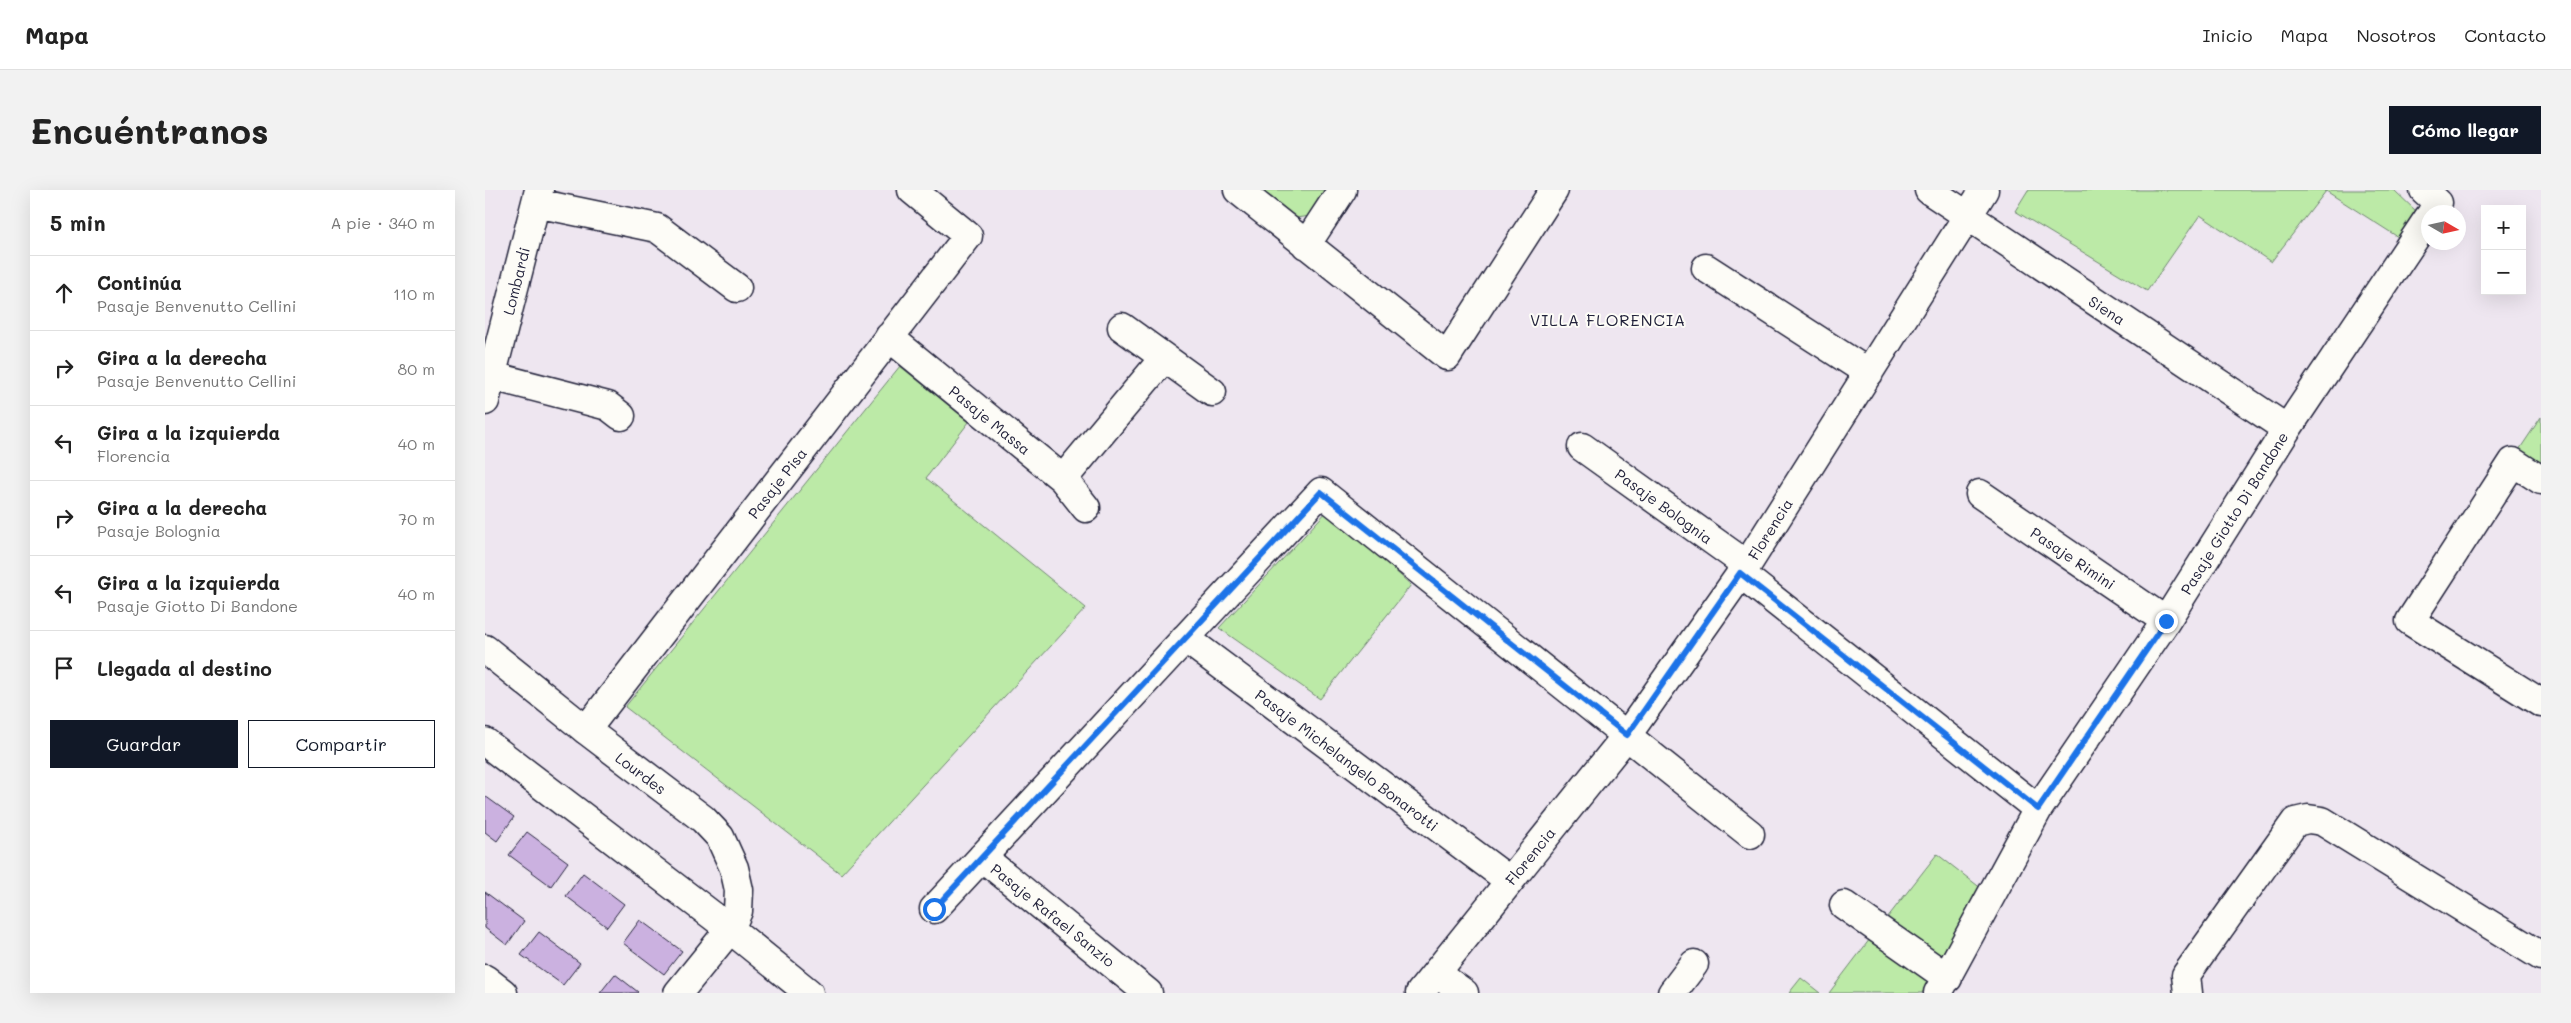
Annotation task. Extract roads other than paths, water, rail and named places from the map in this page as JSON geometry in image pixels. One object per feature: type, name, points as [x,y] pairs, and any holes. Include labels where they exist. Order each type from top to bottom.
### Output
[{"type":"street","name":"Pasaje Pisa","points":[[585,730],[968,236],[912,190]]},
{"type":"street","points":[[1238,190],[1447,356],[1554,190]]},
{"type":"street","points":[[1306,245],[1341,190]]},
{"type":"street","name":"Siena","points":[[1929,190],[1966,217],[2287,429]]},
{"type":"street","name":"Florencia","points":[[1428,983],[1627,735],[1744,569],[1983,190]]},
{"type":"street","points":[[537,197],[657,228],[737,288]]},
{"type":"street","name":"Lombardi","points":[[488,389],[537,197]]},
{"type":"street","name":"Pasaje Giotto Di Bandone","points":[[1943,985],[2038,809],[2166,621],[2421,220]]},
{"type":"street","points":[[1706,268],[1869,373]]},
{"type":"street","points":[[1122,327],[1212,392]]},
{"type":"street","name":"Pasaje Massa","points":[[889,337],[1063,479],[1086,508]]},
{"type":"street","points":[[1063,479],[1164,358]]},
{"type":"street","points":[[488,389],[608,406],[621,416]]},
{"type":"street","name":"Pasaje Bolognia","points":[[1582,447],[1744,569],[2038,809]]},
{"type":"street","points":[[2541,480],[2513,462],[2410,621],[2541,703]]},
{"type":"street","points":[[934,909],[1321,492],[1750,834]]},
{"type":"street","name":"Pasaje Rimini","points":[[1980,494],[2166,621]]},
{"type":"street","name":"Pasaje Michelangelo Bonarotti","points":[[1185,638],[1510,881]]},
{"type":"street","name":"Lourdes","points":[[485,649],[585,730],[703,819],[720,837],[728,852],[739,890],[738,911],[730,929],[678,993]]},
{"type":"street","points":[[485,742],[730,929],[809,993]]},
{"type":"street","points":[[2187,993],[2186,975],[2295,822],[2308,818],[2322,821],[2541,956]]},
{"type":"street","name":"Pasaje Rafael Sanzio","points":[[982,857],[1148,993]]},
{"type":"street","points":[[1844,905],[1943,985]]},
{"type":"street","points":[[1672,993],[1694,964]]},
{"type":"street","points":[[485,979],[503,993]]},
{"type":"street","points":[[1428,983],[1464,993]]},
{"type":"district","name":"VILLA FLORENCIA","points":[[1608,319]]}]
